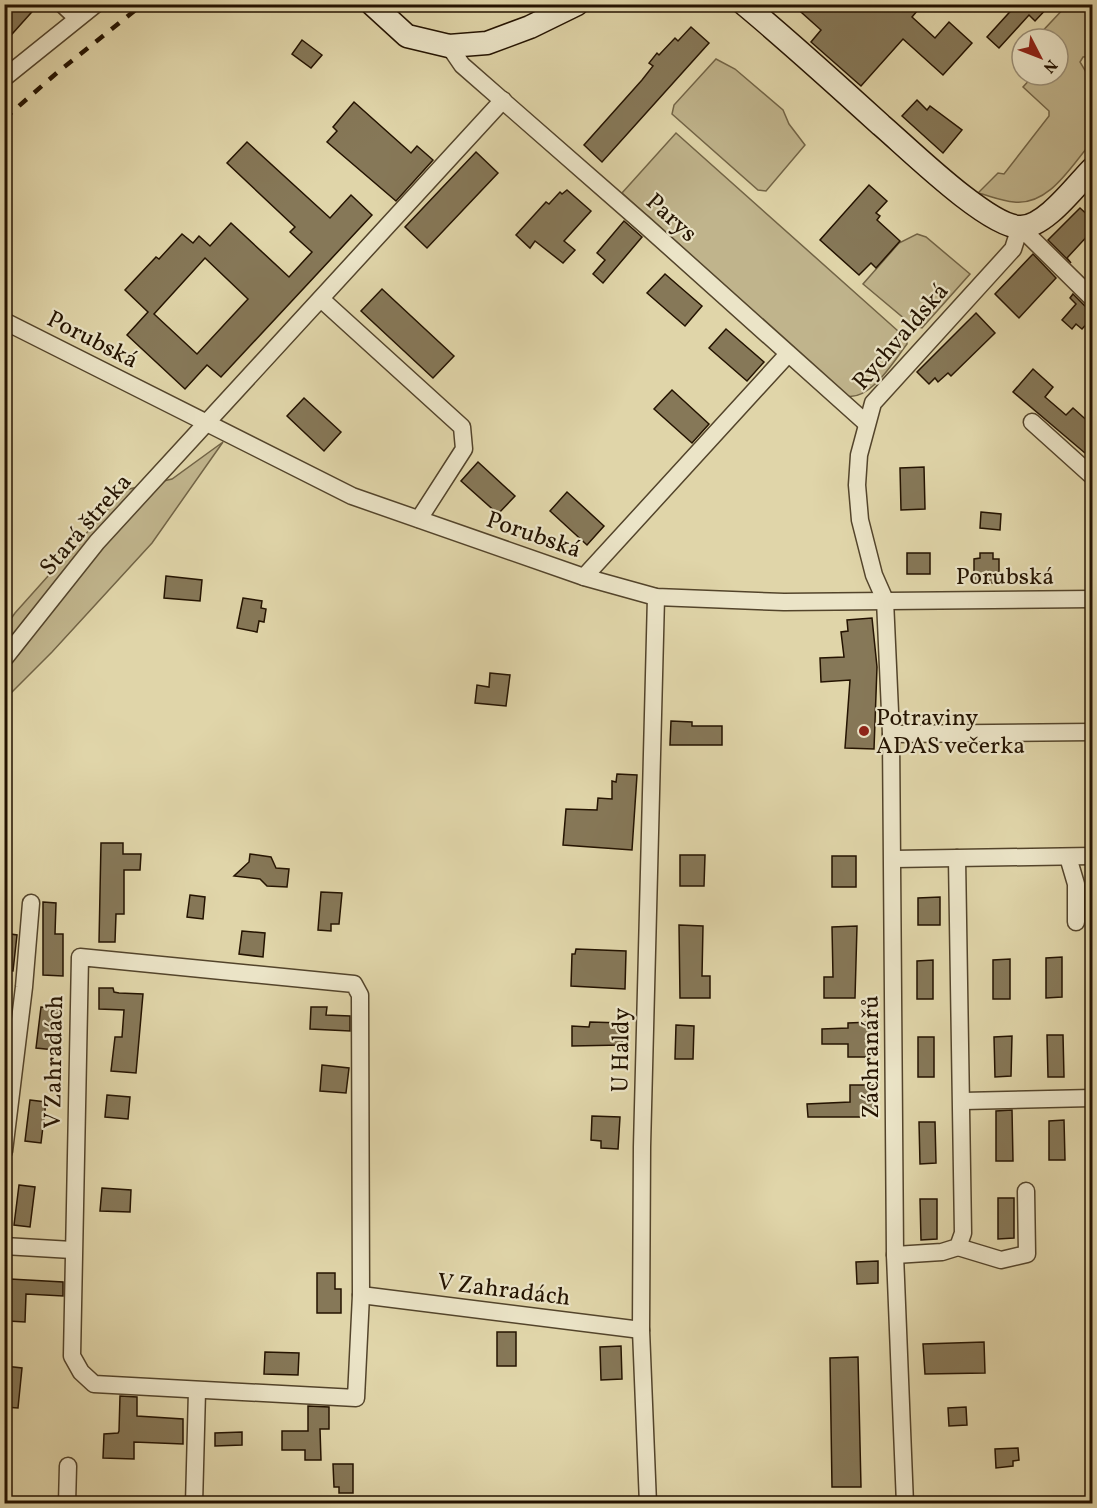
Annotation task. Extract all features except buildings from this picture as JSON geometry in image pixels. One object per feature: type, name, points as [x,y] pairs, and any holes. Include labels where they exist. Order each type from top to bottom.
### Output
[{"type":"street","points":[[62,4],[77,18]]},
{"type":"street","points":[[4,78],[96,4]]},
{"type":"street","points":[[372,4],[407,36],[448,46],[487,43],[530,27],[577,4]]},
{"type":"street","points":[[744,4],[962,196],[997,218],[1020,227],[1092,298]]},
{"type":"street","name":"Parys","points":[[448,46],[462,65],[866,423]]},
{"type":"street","name":"Stará štreka","points":[[4,659],[97,542],[503,100]]},
{"type":"street","points":[[1020,227],[1045,218],[1092,169]]},
{"type":"street","name":"Rychvaldská","points":[[885,600],[874,575],[860,520],[857,485],[859,455],[873,403],[1013,249],[1020,227]]},
{"type":"street","points":[[321,299],[462,427],[464,449],[419,519]]},
{"type":"street","name":"Porubská","points":[[4,321],[352,496],[584,577],[656,597],[784,602],[1092,599]]},
{"type":"street","points":[[584,577],[788,354]]},
{"type":"street","points":[[1032,422],[1092,476]]},
{"type":"street","name":"U Haldy","points":[[648,1503],[641,1330],[642,1147],[656,597]]},
{"type":"street","name":"Záchranářů","points":[[885,600],[894,859],[895,1255],[904,1503]]},
{"type":"street","points":[[891,734],[1092,732]]},
{"type":"street","points":[[894,859],[1092,856]]},
{"type":"street","points":[[1068,857],[1076,884],[1076,922]]},
{"type":"street","points":[[957,858],[963,1101],[963,1233],[958,1247]]},
{"type":"street","points":[[4,1151],[9,1072],[31,903]]},
{"type":"street","name":"V Zahradách","points":[[80,957],[354,984],[360,995],[361,1295],[356,1398],[94,1384],[81,1372],[72,1356],[72,1250],[80,957]]},
{"type":"street","points":[[963,1101],[1092,1098]]},
{"type":"street","points":[[895,1255],[942,1252],[958,1247],[1001,1260],[1027,1254],[1026,1191]]},
{"type":"street","points":[[4,1246],[72,1250]]},
{"type":"street","name":"V Zahradách","points":[[361,1295],[641,1330]]},
{"type":"street","points":[[194,1503],[196,1391]]},
{"type":"street","points":[[67,1503],[68,1466]]},
{"type":"shaded area","points":[[1067,5],[1092,5],[1092,56],[1083,57],[1080,62],[1086,72],[1092,72],[1092,142],[1059,182],[1039,197],[1014,202],[978,193],[998,173],[1004,174],[1049,116],[1049,111],[1023,87],[1070,87],[1070,27],[1046,27]]},
{"type":"shaded area","points":[[716,59],[735,69],[783,110],[789,124],[805,145],[766,191],[758,190],[672,114],[674,105]]},
{"type":"shaded area","points":[[676,133],[907,339],[907,344],[895,361],[872,387],[854,396],[845,396],[622,193]]},
{"type":"shaded area","points":[[917,234],[926,237],[970,274],[922,328],[912,325],[863,284],[899,243]]},
{"type":"shaded area","points":[[223,442],[152,543],[52,652],[5,699],[5,627],[15,613],[125,490],[172,479]]},
{"type":"railway","points":[[4,119],[59,71],[143,4]]},
{"type":"place","name":"Potraviny ADAS večerka","points":[[864,731]]}]
